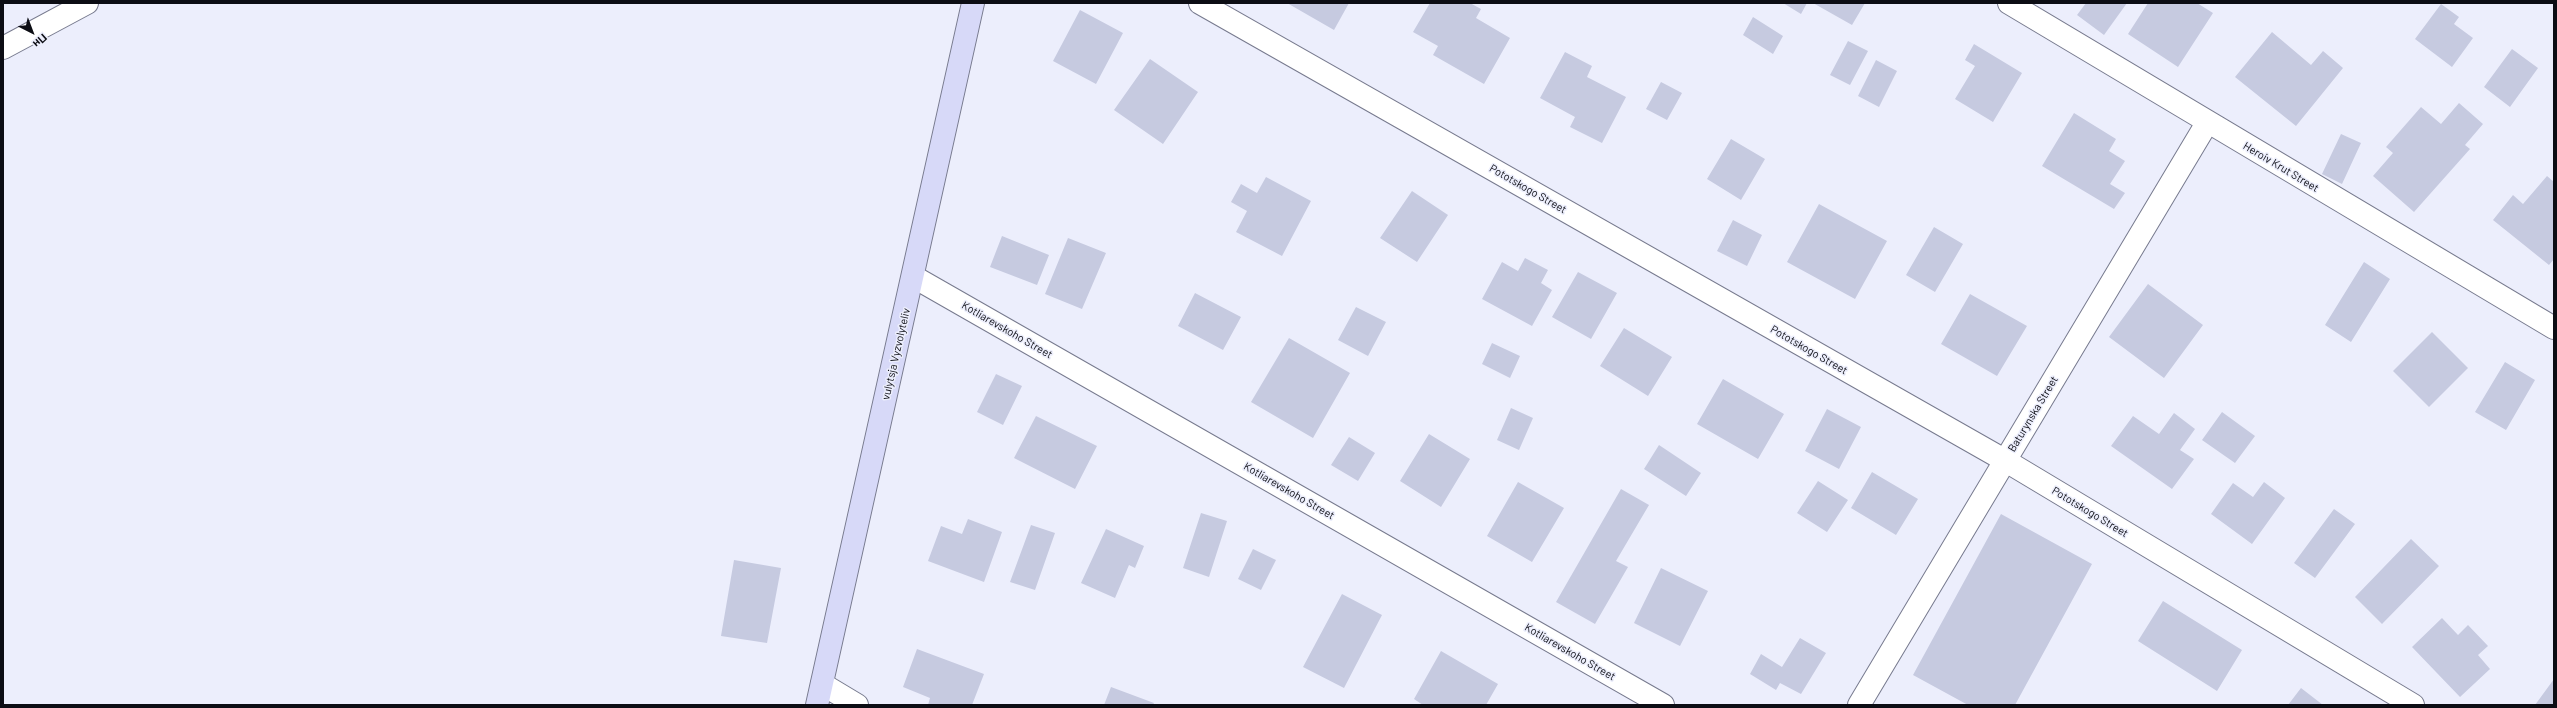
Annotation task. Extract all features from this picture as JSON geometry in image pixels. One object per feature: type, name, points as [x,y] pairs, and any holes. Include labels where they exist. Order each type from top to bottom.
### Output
[{"type":"main road","name":"vulytsja Vyzvolyteliv","points":[[820,695],[914,277],[973,3]]},
{"type":"street","points":[[3,48],[87,3]]},
{"type":"street","name":"Pototskogo Street","points":[[1200,3],[2006,461],[2413,705]]},
{"type":"street","name":"Heroiv Krut Street","points":[[2009,3],[2207,123],[2554,328]]},
{"type":"street","name":"Baturynska Street","points":[[1859,705],[2207,123]]},
{"type":"street","name":"Kotliarevskoho Street","points":[[914,277],[1664,705]]},
{"type":"street","points":[[820,695],[857,705]]},
{"type":"building","points":[[1287,3],[1349,3],[1334,30]]},
{"type":"building","points":[[1430,3],[1470,3],[1481,9],[1476,18],[1510,38],[1484,84],[1433,55],[1438,46],[1413,32]]},
{"type":"building","points":[[1783,3],[1807,3],[1801,14]]},
{"type":"building","points":[[1813,3],[1865,3],[1852,25]]},
{"type":"building","points":[[2086,3],[2127,3],[2104,35],[2077,15]]},
{"type":"building","points":[[2148,3],[2197,3],[2213,13],[2178,67],[2128,34]]},
{"type":"building","points":[[2441,4],[2459,17],[2454,24],[2473,38],[2452,67],[2415,39]]},
{"type":"building","points":[[1080,10],[1123,33],[1096,84],[1053,61]]},
{"type":"building","points":[[1753,17],[1783,36],[1773,54],[1743,35]]},
{"type":"building","points":[[2272,32],[2311,65],[2323,51],[2343,68],[2296,126],[2235,77]]},
{"type":"building","points":[[1848,41],[1868,51],[1850,85],[1830,75]]},
{"type":"building","points":[[1974,44],[2022,73],[1993,122],[1955,99],[1975,66],[1965,60]]},
{"type":"building","points":[[2512,49],[2538,68],[2510,107],[2484,87]]},
{"type":"building","points":[[1565,52],[1592,66],[1587,77],[1626,97],[1602,143],[1570,127],[1575,117],[1540,98]]},
{"type":"building","points":[[1150,59],[1198,92],[1163,144],[1114,110]]},
{"type":"building","points":[[1876,60],[1897,71],[1879,107],[1858,96]]},
{"type":"building","points":[[1661,82],[1682,93],[1667,120],[1646,109]]},
{"type":"building","points":[[2459,103],[2483,124],[2465,145],[2470,149],[2414,212],[2373,176],[2393,153],[2386,147],[2421,107],[2441,124]]},
{"type":"building","points":[[2074,113],[2116,139],[2109,151],[2125,161],[2110,184],[2125,193],[2114,209],[2042,166]]},
{"type":"building","points":[[2341,134],[2361,143],[2342,184],[2322,174]]},
{"type":"building","points":[[1731,139],[1765,159],[1741,200],[1707,179]]},
{"type":"building","points":[[2547,176],[2554,182],[2554,259],[2549,265],[2493,220],[2513,195],[2523,204]]},
{"type":"building","points":[[1266,177],[1311,201],[1282,256],[1236,232],[1247,211],[1231,202],[1241,184],[1257,193]]},
{"type":"building","points":[[1412,191],[1448,215],[1417,262],[1380,238]]},
{"type":"building","points":[[1819,204],[1887,241],[1855,299],[1787,262]]},
{"type":"building","points":[[1733,220],[1762,235],[1747,266],[1717,251]]},
{"type":"building","points":[[1934,227],[1963,244],[1935,292],[1906,275]]},
{"type":"building","points":[[1002,236],[1049,255],[1037,285],[990,267]]},
{"type":"building","points":[[1068,238],[1106,253],[1082,309],[1045,294]]},
{"type":"building","points":[[1525,258],[1548,270],[1541,283],[1552,290],[1532,326],[1482,299],[1502,262],[1518,271]]},
{"type":"building","points":[[2364,262],[2390,279],[2351,342],[2325,325]]},
{"type":"building","points":[[1578,272],[1617,293],[1591,339],[1552,317]]},
{"type":"building","points":[[2148,284],[2203,325],[2164,378],[2109,337]]},
{"type":"building","points":[[1195,293],[1241,317],[1223,350],[1178,326]]},
{"type":"building","points":[[1970,294],[2027,326],[1997,376],[1941,344]]},
{"type":"building","points":[[1356,307],[1386,322],[1368,356],[1338,340]]},
{"type":"building","points":[[1624,328],[1672,357],[1648,396],[1600,366]]},
{"type":"building","points":[[2432,332],[2468,368],[2429,407],[2393,371]]},
{"type":"building","points":[[1289,338],[1350,373],[1313,438],[1251,402]]},
{"type":"building","points":[[1492,343],[1520,356],[1510,378],[1482,364]]},
{"type":"building","points":[[2505,362],[2535,380],[2506,430],[2475,412]]},
{"type":"building","points":[[996,374],[1022,386],[1003,425],[977,412]]},
{"type":"building","points":[[1723,379],[1784,414],[1758,459],[1697,424]]},
{"type":"building","points":[[1511,408],[1533,418],[1519,450],[1497,440]]},
{"type":"building","points":[[1827,409],[1861,427],[1839,469],[1805,451]]},
{"type":"building","points":[[2222,412],[2255,436],[2235,463],[2202,440]]},
{"type":"building","points":[[2174,413],[2195,429],[2180,450],[2194,459],[2172,489],[2111,446],[2133,416],[2159,434]]},
{"type":"building","points":[[1036,416],[1097,446],[1075,489],[1014,458]]},
{"type":"building","points":[[1429,434],[1470,459],[1441,507],[1400,481]]},
{"type":"building","points":[[1349,437],[1375,453],[1358,481],[1331,465]]},
{"type":"building","points":[[1659,445],[1701,473],[1686,496],[1644,469]]},
{"type":"building","points":[[1872,472],[1918,499],[1896,535],[1851,508]]},
{"type":"building","points":[[1818,481],[1848,500],[1827,532],[1797,513]]},
{"type":"building","points":[[1518,482],[1564,508],[1532,562],[1487,536]]},
{"type":"building","points":[[2264,482],[2285,498],[2252,544],[2211,514],[2233,483],[2253,497]]},
{"type":"building","points":[[1621,489],[1649,505],[1616,561],[1628,567],[1595,624],[1556,602]]},
{"type":"building","points":[[2334,509],[2355,524],[2315,578],[2294,563]]},
{"type":"building","points":[[1201,513],[1227,521],[1209,577],[1183,568]]},
{"type":"building","points":[[2001,514],[2092,564],[2015,705],[1968,705],[1913,675]]},
{"type":"building","points":[[968,519],[1002,532],[984,582],[928,561],[941,526],[962,534]]},
{"type":"building","points":[[1031,525],[1055,533],[1035,590],[1010,582]]},
{"type":"building","points":[[1106,529],[1144,546],[1135,568],[1129,565],[1115,598],[1081,583]]},
{"type":"building","points":[[2411,539],[2439,566],[2382,624],[2355,597]]},
{"type":"building","points":[[1253,549],[1276,560],[1261,590],[1238,579]]},
{"type":"building","points":[[734,560],[781,568],[767,643],[721,636]]},
{"type":"building","points":[[1661,568],[1708,591],[1680,646],[1634,623]]},
{"type":"building","points":[[1342,594],[1382,615],[1344,688],[1303,667]]},
{"type":"building","points":[[2163,601],[2242,650],[2217,691],[2138,641]]},
{"type":"building","points":[[2442,618],[2458,635],[2468,625],[2488,646],[2478,655],[2490,669],[2460,697],[2412,647]]},
{"type":"building","points":[[1800,638],[1826,653],[1801,694],[1780,683],[1776,690],[1750,674],[1761,654],[1782,667]]},
{"type":"building","points":[[917,649],[984,674],[972,705],[928,705],[930,698],[903,687]]},
{"type":"building","points":[[1441,651],[1498,684],[1486,705],[1423,705],[1414,699]]},
{"type":"building","points":[[2554,679],[2554,705],[2535,705]]},
{"type":"building","points":[[1111,687],[1154,703],[1153,705],[1104,705]]},
{"type":"building","points":[[2301,688],[2323,705],[2288,705]]}]
